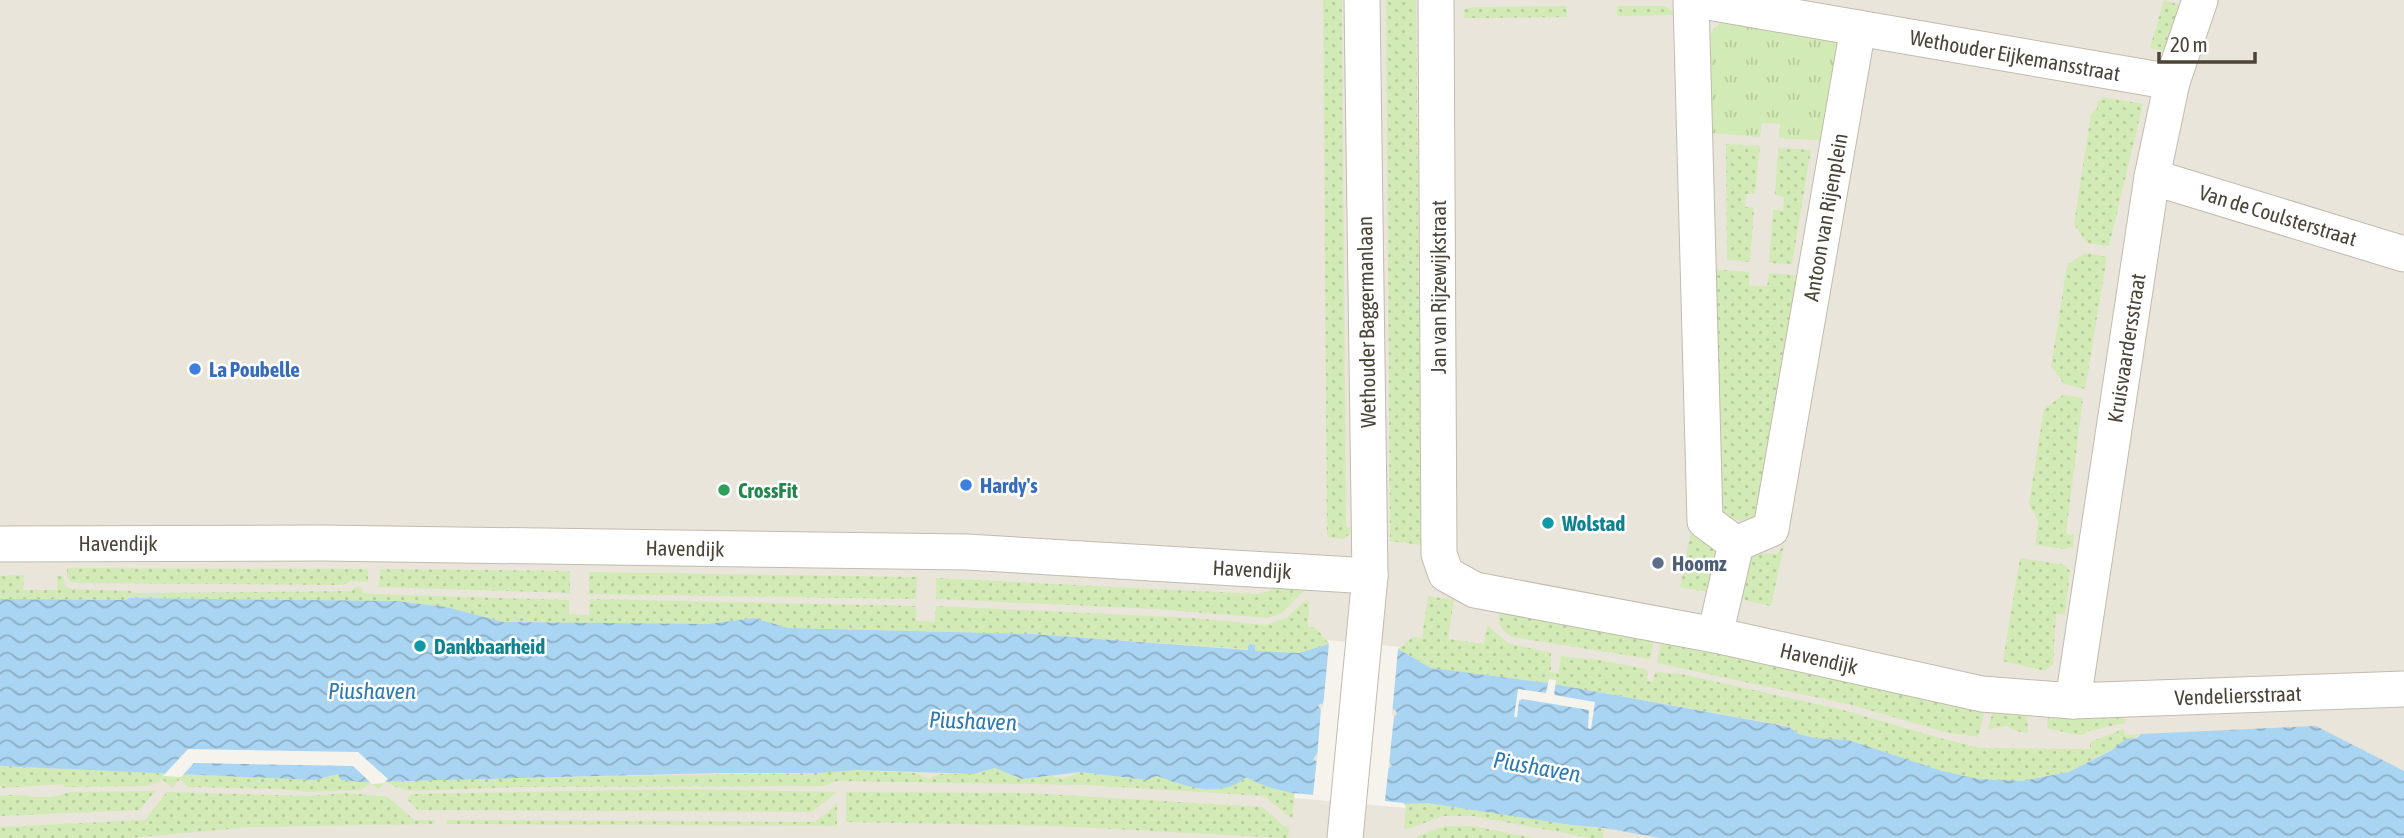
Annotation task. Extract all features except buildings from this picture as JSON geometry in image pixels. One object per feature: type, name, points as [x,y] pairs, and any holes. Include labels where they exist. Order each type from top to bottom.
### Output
[{"type":"street","name":"Wethouder Baggermanlaan","points":[[1346,830],[1370,576],[1362,0]]},
{"type":"street","name":"Jan van Rijzewijkstraat","points":[[1436,0],[1439,554],[1446,574]]},
{"type":"street","points":[[1690,0],[1705,522],[1736,544],[1715,635]]},
{"type":"street","points":[[1698,0],[1858,28]]},
{"type":"street","name":"Kruisvaardersstraat","points":[[2073,701],[2152,177],[2172,82],[2200,0]]},
{"type":"street","name":"Antoon van Rijenplein","points":[[1736,544],[1771,529],[1858,28]]},
{"type":"street","name":"Wethouder Eijkemansstraat","points":[[1858,28],[2172,82]]},
{"type":"street","name":"Van de Coulsterstraat","points":[[2152,177],[2404,254]]},
{"type":"street","name":"Havendijk","points":[[0,544],[322,543],[966,552],[1370,576]]},
{"type":"street","name":"Havendijk","points":[[1446,574],[1475,590],[1715,635],[1982,694],[2073,701]]},
{"type":"street","name":"Vendeliersstraat","points":[[2073,701],[2404,689]]},
{"type":"shaded area","points":[[0,0],[2404,0],[2404,838],[0,838]]},
{"type":"green space","points":[[1323,0],[1342,0],[1346,527],[1351,528],[1351,532],[1344,539],[1327,537]]},
{"type":"green space","points":[[1386,0],[1416,0],[1421,545],[1390,541]]},
{"type":"green space","points":[[2164,0],[2180,5],[2171,53],[2150,48]]},
{"type":"green space","points":[[1567,6],[1567,17],[1464,18],[1464,9],[1474,7]]},
{"type":"green space","points":[[1617,6],[1664,6],[1680,15],[1617,16]]},
{"type":"green space","points":[[1722,21],[1837,41],[1840,47],[1829,141],[1779,138],[1780,124],[1762,123],[1760,137],[1710,133],[1709,45],[1712,31]]},
{"type":"green space","points":[[2102,97],[2143,104],[2109,246],[2087,243],[2074,224],[2091,114],[2097,109]]},
{"type":"green space","points":[[1726,144],[1760,146],[1755,194],[1746,194],[1745,207],[1754,208],[1750,262],[1727,260]]},
{"type":"green space","points":[[1778,148],[1811,150],[1792,264],[1769,263],[1773,210],[1783,210],[1784,197],[1775,195]]},
{"type":"green space","points":[[2085,253],[2107,257],[2085,389],[2064,384],[2051,366],[2067,265]]},
{"type":"green space","points":[[1711,269],[1749,272],[1749,285],[1767,287],[1769,273],[1807,276],[1759,517],[1749,520],[1735,520],[1722,514]]},
{"type":"green space","points":[[2063,395],[2083,398],[2066,533],[2074,535],[2073,547],[2064,549],[2035,545],[2038,521],[2029,504],[2044,409]]},
{"type":"green space","points":[[1692,527],[1698,538],[1717,547],[1712,593],[1680,587]]},
{"type":"green space","points":[[1784,545],[1771,606],[1736,598],[1748,557],[1756,553],[1777,554]]},
{"type":"green space","points":[[2020,558],[2065,565],[2070,571],[2065,615],[2056,614],[2053,664],[2045,671],[2003,661]]},
{"type":"green space","points":[[67,568],[368,569],[368,582],[351,581],[343,585],[73,583],[67,578]]},
{"type":"green space","points":[[380,569],[570,571],[570,593],[379,587]]},
{"type":"green space","points":[[589,572],[917,577],[916,599],[589,594]]},
{"type":"green space","points":[[24,575],[23,590],[57,590],[57,576],[63,576],[65,586],[71,589],[132,593],[353,591],[353,588],[359,587],[363,593],[372,594],[569,600],[569,614],[589,615],[590,599],[916,606],[916,621],[935,622],[936,606],[1193,618],[1266,625],[1286,618],[1306,600],[1309,601],[1308,627],[1316,628],[1329,644],[1300,653],[1256,652],[1247,649],[1032,634],[788,628],[754,618],[708,624],[503,622],[446,607],[396,601],[0,599],[0,576]]},
{"type":"green space","points":[[936,578],[1258,594],[1276,586],[1306,589],[1282,613],[1267,618],[1157,609],[936,599]]},
{"type":"green space","points":[[1428,596],[1454,600],[1448,639],[1484,644],[1487,625],[1508,643],[1551,653],[1551,671],[1548,671],[1548,675],[1549,672],[1558,673],[1558,676],[1561,656],[1599,660],[1645,669],[1648,672],[1647,681],[1653,682],[1655,672],[1681,674],[1843,710],[1980,748],[2090,749],[2090,742],[2124,729],[2125,735],[2141,734],[2069,772],[2022,781],[1978,779],[1942,771],[1848,740],[1799,734],[1789,726],[1548,683],[1431,668],[1398,649],[1413,637],[1422,638]]},
{"type":"green space","points":[[1499,610],[1655,634],[1650,659],[1513,637],[1501,626]]},
{"type":"green space","points":[[1662,636],[1985,710],[1978,737],[1945,732],[1852,705],[1657,663]]},
{"type":"green space","points":[[1993,711],[2027,716],[2028,733],[2007,726],[1988,729]]},
{"type":"green space","points":[[2124,714],[2125,723],[2088,731],[2084,735],[2047,729],[2048,716]]},
{"type":"green space","points":[[0,766],[315,780],[338,774],[363,782],[387,780],[817,773],[857,770],[915,773],[929,779],[939,774],[973,774],[995,768],[1022,779],[1052,776],[1062,779],[1081,772],[1147,780],[1157,776],[1186,786],[1248,778],[1295,794],[1292,819],[1265,796],[1088,785],[837,781],[823,786],[521,787],[409,791],[386,781],[378,789],[371,783],[361,790],[309,792],[188,787],[180,779],[172,787],[163,780],[146,786],[64,787],[63,784],[3,788],[0,786]]},
{"type":"green space","points":[[682,789],[837,792],[812,812],[418,810],[407,799],[412,794]]},
{"type":"green space","points":[[155,791],[140,810],[0,816],[0,796],[48,797],[71,792]]},
{"type":"green space","points":[[167,792],[310,796],[349,793],[388,797],[414,820],[435,820],[435,824],[251,827],[130,838],[0,838],[0,827],[145,820]]},
{"type":"green space","points":[[846,792],[1030,793],[1262,807],[1284,826],[1289,827],[1288,838],[1056,826],[846,822]]},
{"type":"green space","points":[[1427,803],[1604,829],[1603,838],[1473,816],[1443,816],[1408,829],[1404,828],[1406,808],[1403,804]]},
{"type":"green space","points":[[837,804],[837,826],[446,824],[447,820],[815,822]]},
{"type":"green space","points":[[1446,826],[1472,826],[1534,838],[1417,838]]},
{"type":"water","name":"Piushaven","points":[[0,599],[396,601],[446,607],[503,622],[708,624],[754,618],[788,628],[1031,634],[1248,650],[1249,644],[1255,645],[1255,651],[1299,653],[1329,644],[1398,649],[1431,668],[1548,683],[1789,727],[1799,734],[1848,740],[1942,771],[1978,779],[2022,781],[2069,772],[2112,750],[2126,739],[2137,738],[2141,734],[2316,726],[2404,771],[2404,838],[1660,838],[1427,803],[1335,800],[1286,792],[1248,778],[1224,788],[1202,789],[1157,776],[1147,780],[1081,772],[1022,779],[995,768],[973,774],[857,770],[363,782],[341,780],[338,774],[315,780],[0,766]],"holes":[[[1324,703],[1392,709],[1397,714],[1394,717],[1321,710],[1318,705]],[[1317,754],[1389,761],[1392,766],[1388,768],[1316,761],[1313,759]]]},
{"type":"pier","points":[[1327,640],[1400,647],[1385,801],[1404,803],[1406,808],[1294,798],[1295,793],[1313,795],[1329,643]]},
{"type":"pier","points":[[1549,679],[1556,680],[1554,695],[1595,702],[1591,729],[1588,728],[1589,710],[1522,699],[1519,701],[1517,717],[1514,717],[1518,689],[1546,693]]},
{"type":"pier","points":[[188,749],[358,752],[388,779],[384,783],[372,784],[353,766],[194,763],[181,777],[163,776]]},
{"type":"place","name":"La Poubelle","points":[[195,369]]},
{"type":"place","name":"Hardy's","points":[[966,485]]},
{"type":"place","name":"CrossFit","points":[[724,490]]},
{"type":"place","name":"Wolstad","points":[[1548,523]]},
{"type":"place","name":"Hoomz","points":[[1658,563]]},
{"type":"place","name":"Dankbaarheid","points":[[420,646]]}]
